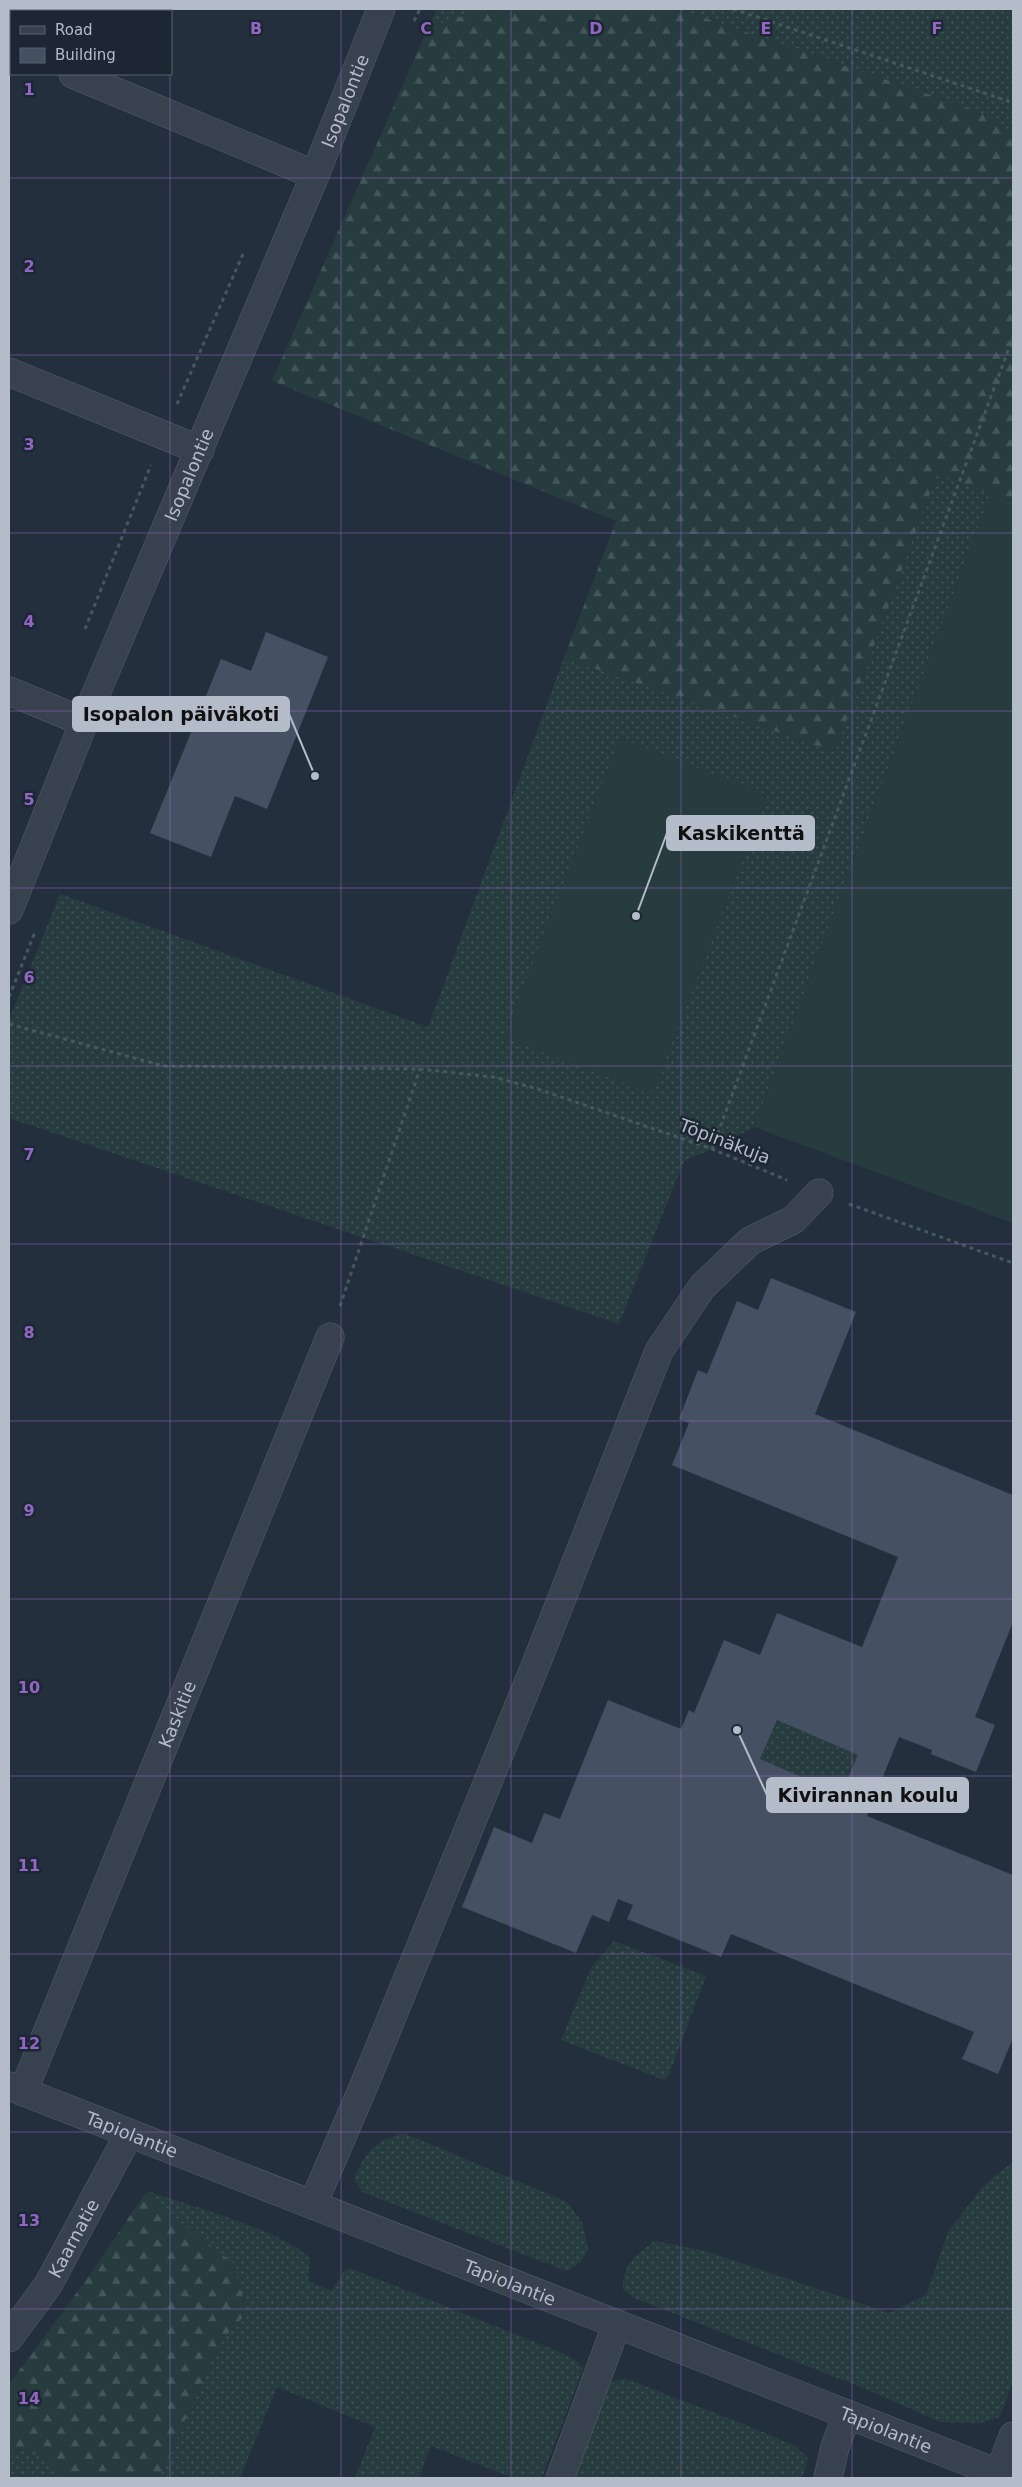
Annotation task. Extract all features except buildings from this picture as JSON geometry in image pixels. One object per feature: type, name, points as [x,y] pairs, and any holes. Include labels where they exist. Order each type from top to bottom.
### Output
[{"type":"street","name":"Isopalontie","points":[[12,893],[315,175],[381,9]]},
{"type":"street","points":[[75,75],[315,175]]},
{"type":"street","points":[[9,372],[200,450]]},
{"type":"street","points":[[9,691],[84,722]]},
{"type":"street","points":[[313,2204],[358,2100],[536,1664],[659,1351],[702,1287],[750,1241],[793,1220],[819,1193]]},
{"type":"street","name":"Kaskitie","points":[[16,2089],[330,1336]]},
{"type":"street","name":"Tapiolantie","points":[[16,2089],[313,2204],[616,2326],[1004,2476]]},
{"type":"street","name":"Kaarnatie","points":[[9,2338],[48,2285],[129,2134]]},
{"type":"street","points":[[560,2478],[616,2326]]},
{"type":"street","points":[[828,2478],[835,2447],[847,2414]]},
{"type":"street","points":[[1004,2476],[1013,2436]]},
{"type":"path","points":[[734,9],[1013,105]]},
{"type":"path","points":[[712,1149],[1013,337]]},
{"type":"path","name":"Töpinäkuja","points":[[9,1024],[164,1066],[420,1069],[493,1077],[538,1089],[712,1149],[819,1193],[1013,1263]]},
{"type":"path","points":[[330,1336],[420,1069]]},
{"type":"green space","points":[[437,9],[482,9],[428,28]]},
{"type":"green space","points":[[482,9],[678,9],[978,111],[1013,135],[1013,501],[937,474],[835,752],[564,658],[616,521],[272,381],[428,28]]},
{"type":"green space","points":[[678,9],[1013,9],[1013,135],[978,111]]},
{"type":"green space","points":[[937,473],[991,493],[754,1127],[684,1161],[619,1324],[9,1118],[9,1020],[60,894],[428,1027],[564,658],[835,752]]},
{"type":"green space","points":[[991,493],[1013,501],[1013,1223],[754,1127]]},
{"type":"green space","points":[[620,738],[768,795],[652,1094],[504,1037]]},
{"type":"green space","points":[[777,1720],[858,1755],[841,1794],[760,1759]]},
{"type":"green space","points":[[614,1941],[706,1976],[669,2075],[664,2080],[561,2040],[591,1968]]},
{"type":"green space","points":[[404,2133],[567,2202],[582,2222],[588,2249],[580,2263],[566,2271],[362,2192],[354,2180],[362,2162],[378,2144]]},
{"type":"green space","points":[[1013,2162],[1013,2381],[1000,2417],[981,2423],[940,2422],[873,2392],[637,2299],[623,2290],[623,2281],[627,2267],[654,2241],[706,2251],[889,2313],[926,2295],[948,2232],[985,2184]]},
{"type":"green space","points":[[147,2191],[234,2220],[280,2239],[298,2249],[310,2259],[308,2281],[332,2291],[344,2271],[350,2268],[560,2352],[576,2361],[583,2368],[542,2478],[513,2478],[431,2446],[419,2478],[355,2478],[375,2427],[277,2387],[240,2478],[159,2478],[220,2342],[247,2313],[177,2219]]},
{"type":"green space","points":[[147,2191],[177,2219],[234,2264],[247,2313],[220,2342],[159,2478],[64,2478],[49,2459],[17,2449],[9,2456],[9,2384],[86,2280]]},
{"type":"green space","points":[[624,2378],[754,2428],[795,2446],[808,2458],[802,2478],[571,2478],[599,2407],[611,2383]]},
{"type":"green space","points":[[17,2449],[49,2459],[64,2478],[9,2478],[9,2456]]},
{"type":"place","name":"Isopalon päiväkoti","points":[[315,776]]},
{"type":"place","name":"Kaskikenttä","points":[[636,916]]},
{"type":"place","name":"Kivirannan koulu","points":[[737,1730]]}]
